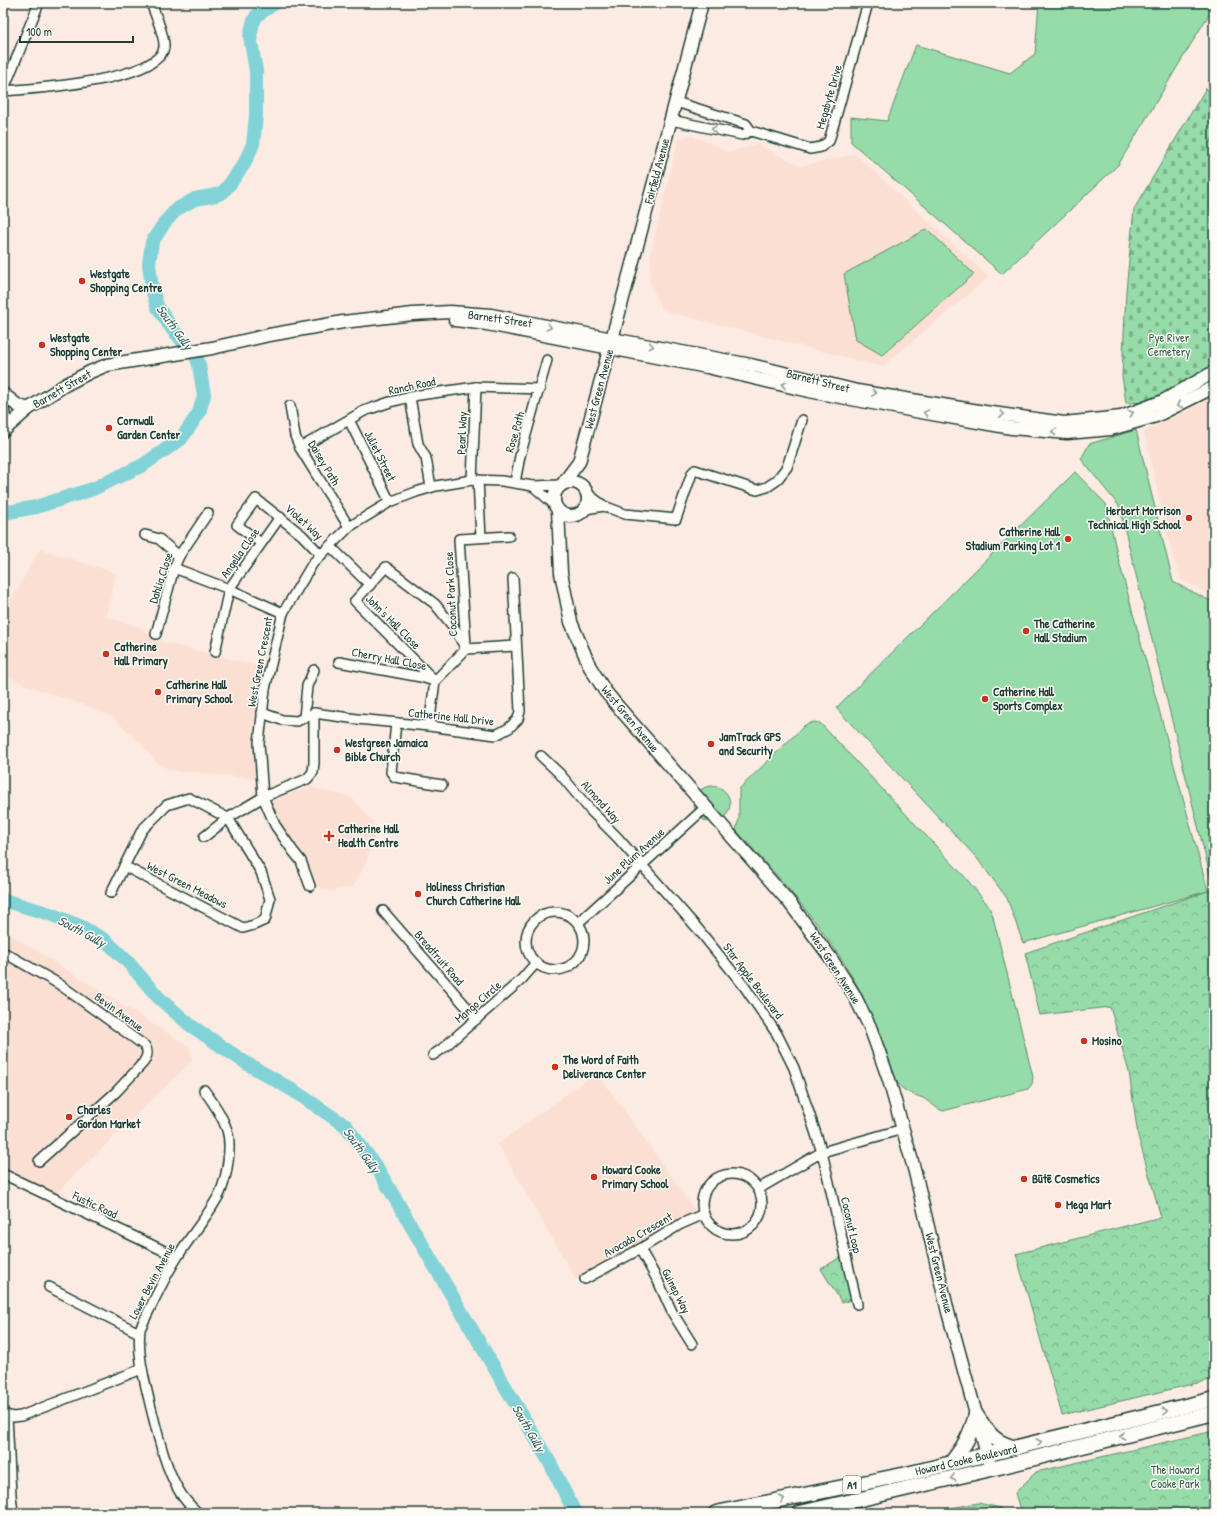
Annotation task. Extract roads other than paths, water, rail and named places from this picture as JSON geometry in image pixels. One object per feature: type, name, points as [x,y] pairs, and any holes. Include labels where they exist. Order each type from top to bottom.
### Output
[{"type":"main road","name":"Fairfield Avenue","points":[[611,344],[702,3]]},
{"type":"main road","name":"Barnett Street","points":[[5,429],[28,409],[65,384],[108,365],[212,348],[269,335],[343,322],[413,314],[751,365],[857,391],[1064,423],[1121,417],[1163,401],[1214,372]]},
{"type":"main road","name":"Barnett Street","points":[[611,344],[809,391],[1012,428],[1067,433],[1111,430],[1156,416],[1214,387]]},
{"type":"main road","name":"West Green Avenue","points":[[562,484],[579,462],[611,344]]},
{"type":"main road","points":[[3,394],[17,405],[28,409]]},
{"type":"main road","points":[[3,412],[5,429]]},
{"type":"main road","name":"West Green Avenue","points":[[579,462],[586,491]]},
{"type":"main road","points":[[560,534],[580,512],[588,502],[586,491],[575,482],[562,484],[554,495],[557,508],[567,516],[580,512]]},
{"type":"main road","name":"West Green Avenue","points":[[557,508],[560,534],[559,557],[570,615],[590,667],[604,691],[789,902],[830,957],[853,993],[870,1027],[889,1080],[915,1172],[948,1312],[991,1469]]},
{"type":"main road","name":"Howard Cooke Boulevard","points":[[716,1513],[907,1474],[1214,1399]]},
{"type":"main road","name":"Howard Cooke Boulevard","points":[[800,1513],[991,1469],[1214,1413]]},
{"type":"main road","points":[[976,1415],[989,1434],[996,1440],[1016,1448]]},
{"type":"main road","points":[[952,1462],[965,1446],[976,1415]]},
{"type":"street","points":[[38,3],[3,91],[54,88],[95,81],[143,68],[150,64],[158,58],[164,48],[163,38],[151,3]]},
{"type":"street","name":"Megabyte Drive","points":[[676,102],[746,124],[751,131],[810,149],[821,148],[829,141],[868,3]]},
{"type":"street","name":"Megabyte Drive","points":[[671,120],[742,135],[751,131]]},
{"type":"street","name":"Rose Path","points":[[515,482],[520,456],[547,360]]},
{"type":"street","name":"Ranch Road","points":[[300,448],[364,411],[410,397],[476,387],[540,389]]},
{"type":"street","name":"Pearl Way","points":[[476,387],[475,480],[481,537]]},
{"type":"street","points":[[410,397],[418,444],[426,458],[431,487]]},
{"type":"street","name":"Daisey Path","points":[[290,406],[295,436],[300,448],[349,527]]},
{"type":"street","name":"Juliet Street","points":[[348,420],[390,502]]},
{"type":"street","points":[[586,491],[604,506],[625,514],[676,519],[692,473],[695,470],[757,490],[767,487],[776,481],[787,467],[802,420]]},
{"type":"street","name":"West Green Crescent","points":[[310,886],[301,860],[293,851],[276,825],[263,797],[258,743],[265,689],[283,613],[313,563],[349,527],[390,502],[431,487],[475,480],[515,482],[533,486],[562,484]]},
{"type":"street","name":"West Green Crescent","points":[[533,486],[557,508]]},
{"type":"street","name":"Violet Way","points":[[261,543],[237,524],[256,499],[302,535],[321,555]]},
{"type":"street","points":[[580,512],[604,506]]},
{"type":"street","name":"Dahlia Close","points":[[156,634],[178,556],[208,513]]},
{"type":"street","name":"Angella Close","points":[[215,652],[229,589],[280,517]]},
{"type":"street","points":[[144,535],[159,540],[178,556]]},
{"type":"street","points":[[481,537],[509,536]]},
{"type":"street","name":"Coconut Park Close","points":[[466,649],[459,539],[481,537]]},
{"type":"street","name":"John's Hall Close","points":[[330,546],[370,585],[355,600],[434,681]]},
{"type":"street","points":[[174,568],[229,589],[283,613]]},
{"type":"street","name":"Coconut Park Close","points":[[370,585],[386,568],[435,604],[455,629],[466,649]]},
{"type":"street","name":"Catherine Hall Drive","points":[[314,713],[496,735],[509,728],[518,719],[520,711],[513,578]]},
{"type":"street","points":[[429,726],[434,681],[466,649],[516,646]]},
{"type":"street","name":"Cherry Hall Close","points":[[339,662],[421,677],[434,681]]},
{"type":"street","points":[[304,718],[306,686],[314,670]]},
{"type":"street","points":[[204,838],[228,818],[263,797],[306,779],[313,772],[314,713],[297,721],[282,720],[262,712]]},
{"type":"street","points":[[396,723],[391,772],[392,775],[394,777],[442,785]]},
{"type":"street","name":"Almond Way","points":[[541,756],[560,774],[641,866]]},
{"type":"street","points":[[111,893],[142,830],[167,805],[189,798],[228,818]]},
{"type":"street","name":"June Plum Avenue","points":[[578,923],[706,807]]},
{"type":"street","name":"West Green Meadows","points":[[124,866],[243,928],[265,920],[270,899],[261,872],[228,818]]},
{"type":"street","name":"Star Apple Boulevard","points":[[641,866],[698,929],[766,1016],[794,1068],[822,1152]]},
{"type":"street","name":"Breadfruit Road","points":[[383,911],[477,1019]]},
{"type":"street","points":[[554,912],[567,915],[578,923],[584,940],[583,949],[579,958],[573,964],[564,969],[555,970],[545,968],[536,963],[529,954],[526,942],[529,930],[536,920],[541,916],[554,912]]},
{"type":"street","name":"Bevin Avenue","points":[[3,952],[59,984],[145,1046],[147,1049],[146,1057],[143,1063],[116,1092],[39,1161]]},
{"type":"street","name":"Mango Circle","points":[[433,1055],[442,1049],[521,980],[536,963]]},
{"type":"street","name":"Lower Bevin Avenue","points":[[198,1513],[191,1507],[178,1489],[161,1448],[142,1369],[139,1333],[177,1257],[213,1205],[220,1192],[226,1175],[229,1154],[227,1131],[215,1106],[204,1090]]},
{"type":"street","points":[[758,1189],[822,1152],[903,1129]]},
{"type":"street","name":"Coconut Loop","points":[[822,1152],[857,1304]]},
{"type":"street","name":"Fustic Road","points":[[3,1174],[177,1257]]},
{"type":"street","points":[[738,1174],[753,1182],[758,1189],[761,1199],[761,1210],[757,1220],[746,1230],[734,1233],[721,1231],[710,1224],[704,1214],[702,1206],[703,1196],[713,1181],[721,1176],[738,1174]]},
{"type":"street","name":"Avocado Crescent","points":[[585,1279],[682,1224],[704,1214]]},
{"type":"street","name":"Guinep Way","points":[[640,1249],[658,1281],[672,1312],[692,1344]]},
{"type":"street","points":[[49,1287],[139,1333]]},
{"type":"street","points":[[13,1513],[5,1415],[14,1417],[21,1416],[142,1369]]},
{"type":"waterway","name":"South Gully","points":[[3,513],[36,507],[93,489],[143,465],[181,439],[199,413],[204,395],[199,365],[197,358],[173,330],[157,306],[152,289],[149,264],[152,242],[165,222],[177,209],[195,199],[216,195],[223,192],[244,164],[253,144],[256,116],[256,71],[250,36],[253,23],[257,15],[275,3]]},
{"type":"waterway","name":"South Gully","points":[[3,900],[50,914],[82,927],[105,940],[127,961],[159,998],[190,1025],[246,1063],[294,1091],[346,1126],[379,1171],[550,1463],[575,1513]]},
{"type":"place","name":"Westgate Shopping Centre","points":[[82,281]]},
{"type":"place","name":"Westgate Shopping Center","points":[[42,345]]},
{"type":"place","name":"Cornwall Garden Center","points":[[109,428]]},
{"type":"place","name":"Herbert Morrison Technical High School","points":[[1189,518]]},
{"type":"place","name":"Catherine Hall Stadium Parking Lot 1","points":[[1068,539]]},
{"type":"place","name":"The Catherine Hall Stadium","points":[[1026,631]]},
{"type":"place","name":"Catherine Hall Primary","points":[[106,654]]},
{"type":"place","name":"Catherine Hall Primary School","points":[[158,692]]},
{"type":"place","name":"Catherine Hall Sports Complex","points":[[985,699]]},
{"type":"place","name":"JamTrack GPS and Security","points":[[711,744]]},
{"type":"place","name":"Westgreen Jamaica Bible Church","points":[[337,750]]},
{"type":"place","name":"Catherine Hall Health Centre","points":[[329,836]]},
{"type":"place","name":"Holiness Christian Church Catherine Hall","points":[[418,894]]},
{"type":"place","name":"Mosino","points":[[1084,1041]]},
{"type":"place","name":"The Word of Faith Deliverance Center","points":[[555,1067]]},
{"type":"place","name":"Charles Gordon Market","points":[[69,1117]]},
{"type":"place","name":"Howard Cooke Primary School","points":[[594,1177]]},
{"type":"place","name":"Būtē Cosmetics","points":[[1024,1179]]},
{"type":"place","name":"Mega Mart","points":[[1058,1205]]},
{"type":"park label","name":"Pye River Cemetery","points":[[1169,345]]},
{"type":"park label","name":"The Howard Cooke Park","points":[[1175,1477]]}]
